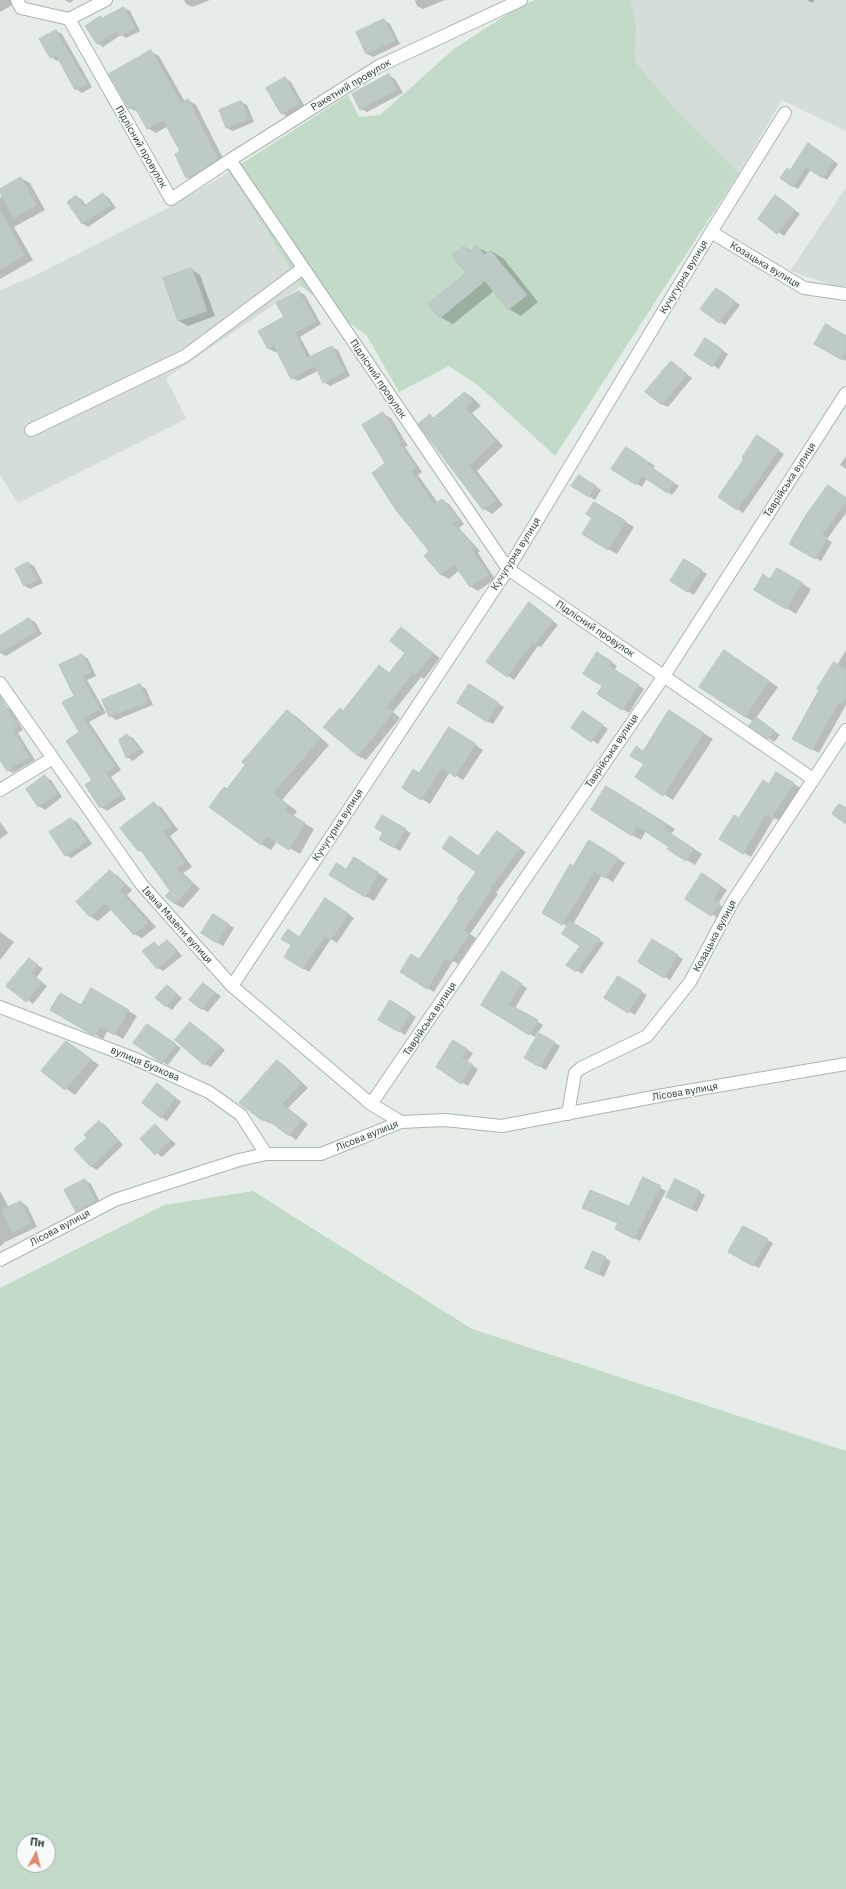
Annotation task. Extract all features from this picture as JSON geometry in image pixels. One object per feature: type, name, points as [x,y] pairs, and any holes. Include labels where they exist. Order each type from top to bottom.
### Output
[{"type":"street","points":[[18,0],[21,8],[69,19],[106,0]]},
{"type":"street","name":"Ракетний провулок","points":[[230,160],[379,66],[521,0]]},
{"type":"street","name":"Підлісний провулок","points":[[69,19],[171,199],[230,160],[508,569],[813,779]]},
{"type":"street","name":"Кучугурна вулиця","points":[[232,986],[508,569],[711,232],[785,113]]},
{"type":"street","name":"Козацька вулиця","points":[[711,232],[804,288],[846,294]]},
{"type":"street","points":[[31,430],[185,356],[302,268]]},
{"type":"street","name":"Таврійська вулиця","points":[[371,1104],[664,676],[846,393]]},
{"type":"street","name":"Івана Мазепи вулиця","points":[[0,683],[142,885],[232,986],[371,1104],[401,1122]]},
{"type":"street","name":"Козацька вулиця","points":[[568,1114],[575,1073],[581,1068],[647,1036],[690,982],[733,901],[846,730]]},
{"type":"street","points":[[0,790],[53,758]]},
{"type":"street","name":"вулиця Бузкова","points":[[0,1007],[133,1058],[209,1092],[241,1115],[266,1154]]},
{"type":"street","name":"Лісова вулиця","points":[[0,1260],[115,1200],[239,1160],[266,1154],[320,1154],[401,1122],[445,1120],[502,1126],[846,1064]]},
{"type":"shaded area","points":[[630,0],[846,0],[846,131],[782,100],[739,173],[675,109],[635,61],[636,23]]},
{"type":"shaded area","points":[[229,172],[301,286],[166,378],[186,419],[18,503],[0,475],[0,290],[34,276],[166,209]]},
{"type":"shaded area","points":[[846,188],[846,286],[835,286],[790,271]]},
{"type":"green space","points":[[535,0],[630,0],[636,23],[635,61],[675,109],[739,173],[555,456],[479,386],[449,366],[399,392],[367,336],[301,286],[229,172],[348,95],[359,117],[380,115],[455,48],[514,10]]},
{"type":"green space","points":[[253,1191],[472,1329],[846,1451],[846,1889],[0,1889],[0,1288],[164,1205]]},
{"type":"building","points":[[124,7],[135,28],[120,36],[117,31],[97,44],[85,26],[100,16],[102,18]]},
{"type":"building","points":[[384,19],[395,41],[366,54],[356,32]]},
{"type":"building","points":[[56,30],[87,84],[75,90],[56,55],[50,58],[39,39]]},
{"type":"building","points":[[151,50],[181,103],[188,99],[218,159],[196,174],[186,178],[175,154],[180,151],[163,120],[147,129],[134,106],[129,109],[109,74]]},
{"type":"building","points":[[389,74],[397,90],[360,110],[352,94]]},
{"type":"building","points":[[285,77],[300,103],[281,114],[266,88]]},
{"type":"building","points":[[241,101],[249,119],[226,128],[219,110]]},
{"type":"building","points":[[808,143],[834,161],[822,178],[806,167],[793,187],[780,178],[787,168],[790,170]]},
{"type":"building","points":[[21,177],[37,205],[14,218],[0,193],[0,189]]},
{"type":"building","points":[[103,193],[111,205],[82,224],[67,202],[76,195],[84,206]]},
{"type":"building","points":[[775,195],[795,210],[777,234],[758,219]]},
{"type":"building","points":[[0,211],[25,255],[0,270]]},
{"type":"building","points":[[477,245],[484,255],[490,250],[527,295],[508,310],[485,281],[440,318],[428,304],[466,273],[452,255],[464,246],[469,252]]},
{"type":"building","points":[[192,268],[207,311],[178,321],[163,278]]},
{"type":"building","points":[[716,288],[735,301],[719,323],[700,309]]},
{"type":"building","points":[[299,291],[316,321],[295,333],[307,358],[332,346],[345,372],[323,383],[315,366],[291,379],[274,346],[268,349],[258,331],[284,317],[276,303]]},
{"type":"building","points":[[826,324],[846,336],[846,352],[842,360],[814,344]]},
{"type":"building","points":[[705,338],[723,350],[712,367],[694,355]]},
{"type":"building","points":[[671,361],[687,374],[662,405],[645,392]]},
{"type":"building","points":[[465,392],[473,401],[465,408],[496,441],[469,466],[496,500],[483,510],[418,424],[430,414],[433,418]]},
{"type":"building","points":[[383,412],[401,442],[399,443],[416,467],[411,471],[435,504],[442,499],[458,519],[453,523],[474,547],[471,549],[489,575],[470,587],[454,564],[441,575],[424,556],[429,551],[396,510],[372,473],[385,463],[362,425]]},
{"type":"building","points":[[757,435],[779,450],[737,510],[718,497],[744,459],[742,458]]},
{"type":"building","points":[[626,447],[650,463],[648,465],[674,483],[667,493],[642,476],[636,485],[611,469]]},
{"type":"building","points":[[579,475],[596,486],[589,497],[571,486]]},
{"type":"building","points":[[828,485],[846,498],[846,501],[822,535],[827,538],[815,559],[789,544],[806,515]]},
{"type":"building","points":[[594,502],[626,521],[608,550],[582,534],[592,518],[586,514]]},
{"type":"building","points":[[684,559],[702,570],[687,592],[670,581]]},
{"type":"building","points":[[28,562],[37,580],[24,586],[15,569]]},
{"type":"building","points":[[777,568],[803,583],[786,609],[754,590],[763,574],[770,579]]},
{"type":"building","points":[[529,602],[553,621],[534,645],[532,643],[507,677],[486,662]]},
{"type":"building","points":[[29,618],[37,631],[0,653],[0,636]]},
{"type":"building","points":[[401,627],[433,653],[415,675],[413,673],[386,707],[393,712],[358,756],[323,727],[340,708],[343,711],[379,665],[389,673],[405,653],[390,641]]},
{"type":"building","points":[[724,650],[769,681],[745,717],[699,687]]},
{"type":"building","points":[[597,652],[612,662],[609,666],[639,685],[622,710],[597,694],[602,686],[583,674]]},
{"type":"building","points":[[82,654],[91,672],[82,676],[100,709],[84,719],[115,766],[106,773],[121,795],[100,808],[85,785],[92,780],[66,741],[79,732],[62,702],[74,696],[59,665]]},
{"type":"building","points":[[834,662],[846,670],[846,697],[842,704],[839,702],[812,750],[792,739],[819,690],[817,689]]},
{"type":"building","points":[[140,684],[148,702],[109,717],[102,700]]},
{"type":"building","points":[[469,684],[499,703],[487,722],[457,703]]},
{"type":"building","points":[[0,696],[18,727],[13,730],[30,757],[7,771],[0,760]]},
{"type":"building","points":[[287,710],[320,739],[273,793],[288,805],[284,810],[305,823],[289,850],[267,836],[261,845],[209,807],[224,787],[227,789],[245,765],[242,762]]},
{"type":"building","points":[[669,710],[704,733],[663,796],[635,777],[644,764],[630,756],[636,746],[643,751]]},
{"type":"building","points":[[583,711],[603,725],[591,742],[571,728]]},
{"type":"building","points":[[756,717],[775,731],[768,739],[749,726]]},
{"type":"building","points":[[449,727],[476,744],[455,777],[442,768],[421,800],[402,788],[413,769],[419,773]]},
{"type":"building","points":[[127,734],[139,749],[126,758],[119,740]]},
{"type":"building","points":[[776,772],[794,783],[772,818],[766,814],[743,854],[719,839],[734,815],[739,818],[763,780],[769,784]]},
{"type":"building","points":[[45,775],[57,794],[38,807],[26,789]]},
{"type":"building","points":[[606,786],[667,824],[664,829],[694,849],[686,861],[667,849],[669,847],[637,826],[632,836],[591,810]]},
{"type":"building","points":[[154,802],[172,826],[163,832],[185,862],[176,869],[193,884],[175,904],[165,896],[170,891],[140,849],[138,851],[120,828]]},
{"type":"building","points":[[839,804],[846,808],[846,824],[832,814]]},
{"type":"building","points":[[382,815],[406,829],[394,848],[379,839],[383,833],[375,828]]},
{"type":"building","points":[[71,818],[87,841],[65,856],[49,832]]},
{"type":"building","points":[[497,831],[520,848],[490,888],[492,889],[464,930],[470,933],[451,961],[446,958],[427,989],[400,972],[411,954],[419,959],[476,872],[442,848],[450,836],[478,856]]},
{"type":"building","points":[[589,840],[618,858],[605,878],[594,872],[562,925],[542,913],[570,864],[573,866]]},
{"type":"building","points":[[354,857],[379,873],[365,897],[329,875],[336,863],[346,869]]},
{"type":"building","points":[[110,870],[124,885],[120,890],[148,922],[134,935],[105,903],[90,917],[76,902]]},
{"type":"building","points":[[702,873],[721,886],[713,900],[720,904],[711,916],[685,899]]},
{"type":"building","points":[[325,898],[349,914],[331,940],[325,936],[303,969],[284,957],[291,945],[281,939],[288,929],[299,937]]},
{"type":"building","points":[[213,914],[229,924],[217,943],[201,933]]},
{"type":"building","points":[[570,921],[600,939],[576,972],[566,965],[580,946],[562,934]]},
{"type":"building","points":[[652,939],[678,955],[664,978],[638,962]]},
{"type":"building","points":[[167,940],[177,952],[157,969],[142,951],[154,942],[158,947]]},
{"type":"building","points":[[29,958],[38,965],[31,974],[42,982],[26,1002],[6,986]]},
{"type":"building","points":[[502,971],[522,984],[509,1004],[538,1020],[529,1035],[481,1005]]},
{"type":"building","points":[[618,976],[642,991],[628,1013],[604,998]]},
{"type":"building","points":[[203,983],[215,992],[202,1010],[189,1000]]},
{"type":"building","points":[[167,985],[177,994],[166,1007],[155,998]]},
{"type":"building","points":[[91,988],[129,1010],[114,1035],[100,1027],[95,1035],[91,1034],[50,1010],[60,993],[81,1005]]},
{"type":"building","points":[[390,1000],[411,1013],[399,1032],[378,1020]]},
{"type":"building","points":[[190,1022],[220,1046],[204,1065],[175,1040]]},
{"type":"building","points":[[147,1024],[176,1044],[162,1063],[133,1043]]},
{"type":"building","points":[[539,1033],[555,1042],[540,1067],[524,1058]]},
{"type":"building","points":[[453,1040],[467,1049],[462,1058],[473,1065],[461,1084],[436,1067]]},
{"type":"building","points":[[66,1041],[91,1059],[65,1090],[41,1071]]},
{"type":"building","points":[[277,1060],[301,1083],[282,1104],[302,1120],[289,1136],[265,1118],[263,1121],[239,1103]]},
{"type":"building","points":[[157,1083],[176,1098],[161,1118],[142,1103]]},
{"type":"building","points":[[99,1121],[118,1141],[91,1167],[74,1149],[87,1138],[84,1135]]},
{"type":"building","points":[[155,1124],[170,1140],[155,1155],[140,1139]]},
{"type":"building","points":[[643,1177],[661,1186],[634,1239],[615,1229],[618,1223],[582,1208],[590,1190],[629,1206]]},
{"type":"building","points":[[85,1179],[96,1201],[76,1212],[64,1190]]},
{"type":"building","points":[[675,1179],[700,1191],[691,1209],[666,1197]]},
{"type":"building","points":[[21,1201],[31,1223],[12,1233],[2,1210]]},
{"type":"building","points":[[743,1226],[768,1239],[753,1266],[728,1252]]},
{"type":"building","points":[[593,1251],[606,1257],[598,1274],[585,1268]]}]
